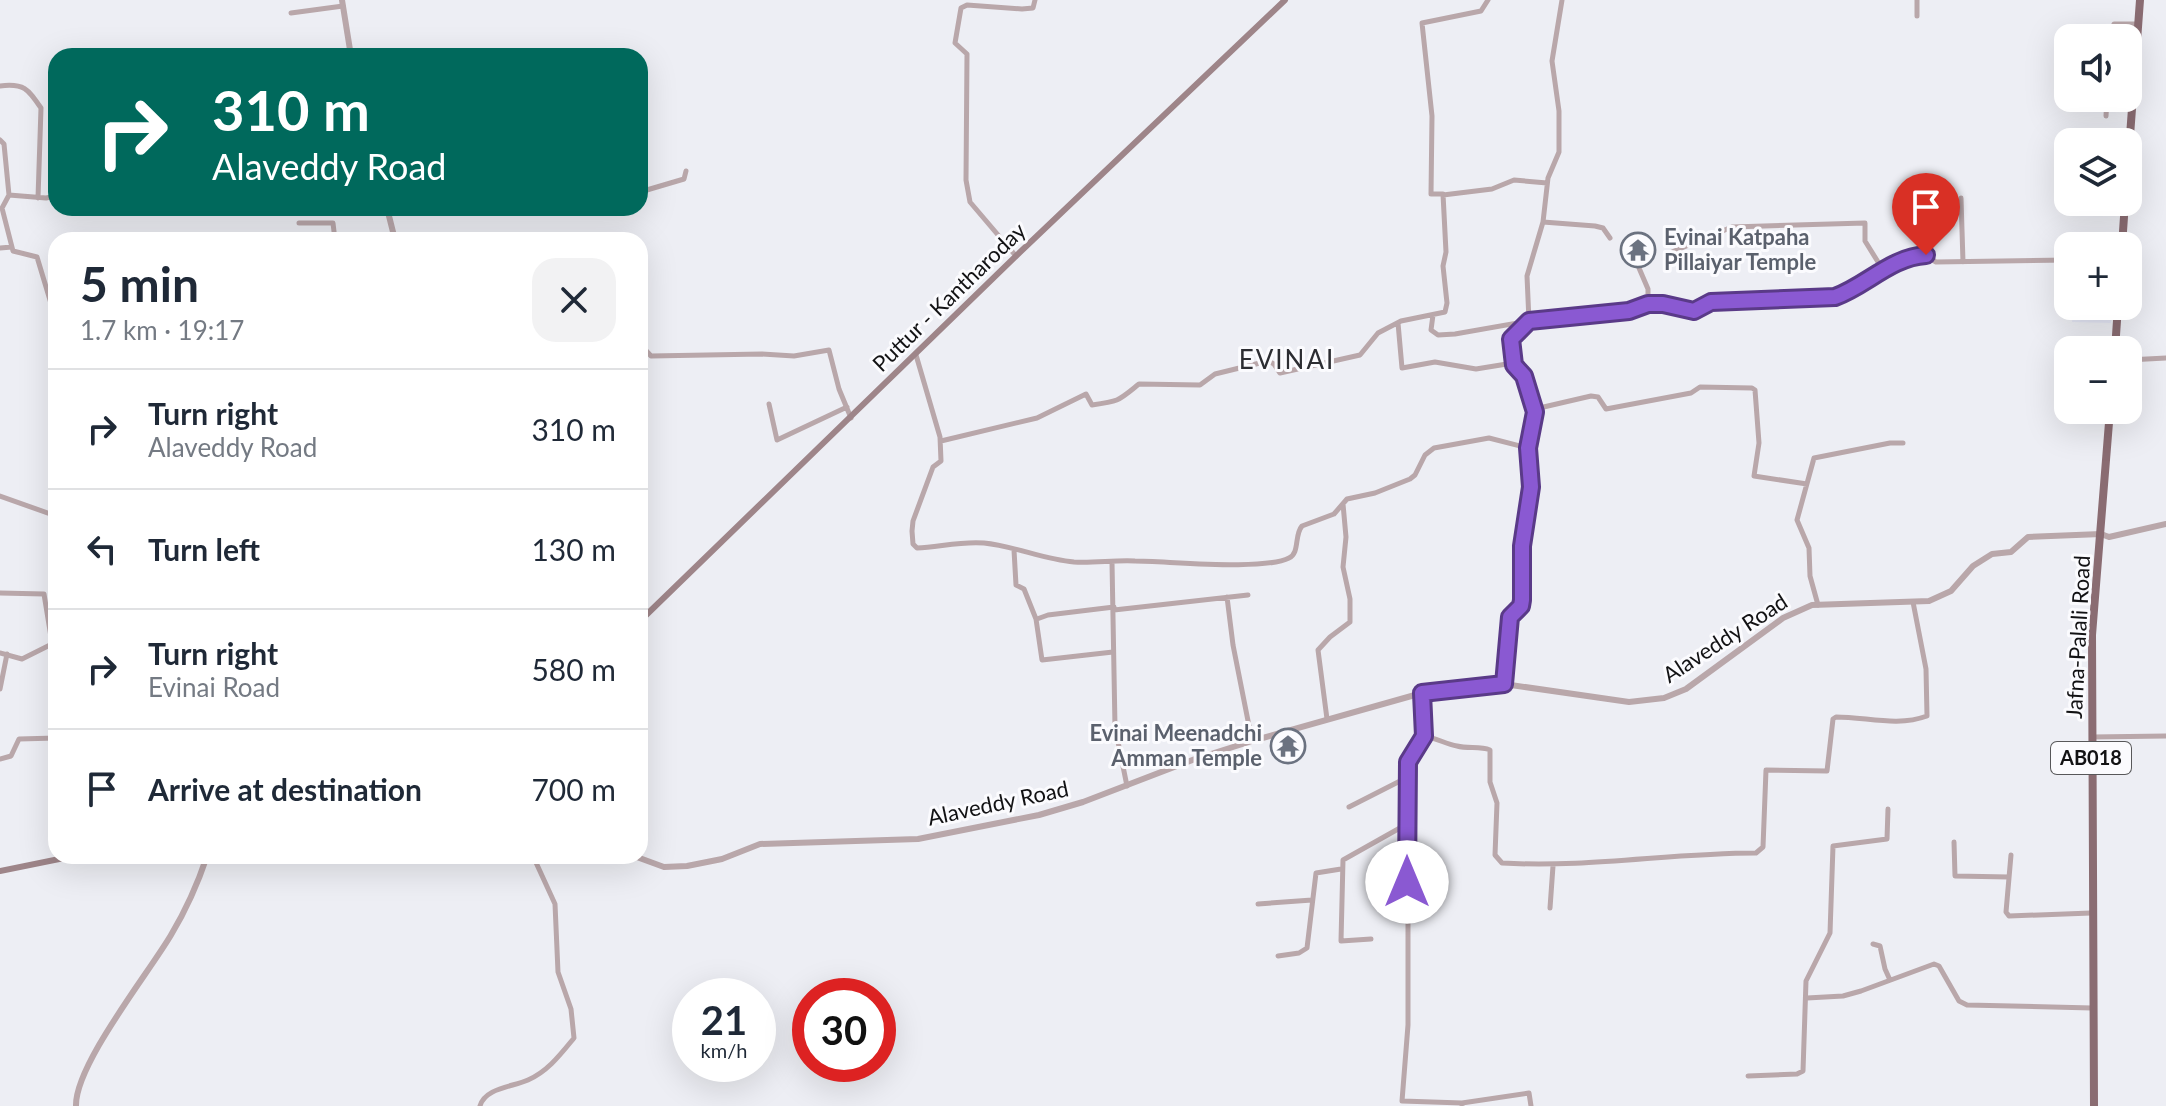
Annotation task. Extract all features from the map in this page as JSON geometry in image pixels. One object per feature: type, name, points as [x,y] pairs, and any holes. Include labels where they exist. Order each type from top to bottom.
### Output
[{"type":"main road","name":"Puttur - Kantharoday","points":[[648,613],[1285,0]]},
{"type":"main road","points":[[2138,24],[2140,0]]},
{"type":"main road","name":"Jafna-Palali Road","points":[[2094,1106],[2092,635],[2109,424]]},
{"type":"main road","points":[[0,871],[48,861]]},
{"type":"street","points":[[1016,256],[970,202],[966,168],[967,54],[955,43],[961,8],[967,5],[1033,8],[1035,0]]},
{"type":"street","points":[[1488,0],[1481,11],[1422,23],[1432,116],[1431,194],[1492,189],[1514,180],[1547,183]]},
{"type":"street","points":[[1504,684],[1510,617],[1521,606],[1522,600],[1522,546],[1531,487],[1528,448],[1535,409],[1524,376],[1514,363],[1511,339],[1529,321],[1527,276],[1543,222],[1547,183],[1559,152],[1559,111],[1552,61],[1562,0]]},
{"type":"street","points":[[1917,0],[1917,16]]},
{"type":"street","points":[[291,13],[343,3],[350,48]]},
{"type":"street","points":[[0,86],[16,84],[25,88],[41,108],[38,198]]},
{"type":"street","points":[[2106,112],[2106,116]]},
{"type":"street","points":[[0,140],[4,144],[9,195],[2,208],[13,251],[37,257],[48,295]]},
{"type":"street","points":[[648,190],[684,179],[686,171]]},
{"type":"street","points":[[9,195],[48,197]]},
{"type":"street","points":[[941,441],[1037,418],[1086,394],[1092,405],[1128,396],[1139,384],[1200,385],[1215,374],[1268,361],[1280,373],[1288,373],[1360,355],[1378,333],[1398,323],[1445,312],[1443,195]]},
{"type":"street","points":[[1961,198],[1963,262]]},
{"type":"street","points":[[1543,222],[1595,226],[1603,228],[1610,238]]},
{"type":"street","points":[[299,223],[333,223],[334,232]]},
{"type":"street","points":[[1672,252],[1732,227],[1865,223],[1865,241],[1883,270]]},
{"type":"street","points":[[0,248],[12,247]]},
{"type":"street","points":[[1433,315],[1431,330],[1438,335],[1529,321],[1629,311],[1648,304],[1694,311],[1711,302],[1835,297],[1883,270],[1922,254],[1936,262],[2054,260]]},
{"type":"street","points":[[1639,268],[1648,289],[1648,304]]},
{"type":"street","points":[[1398,323],[1402,368],[1435,362],[1476,369],[1514,363]]},
{"type":"street","points":[[648,353],[651,356],[794,356],[829,350],[851,418]]},
{"type":"street","points":[[916,355],[941,441],[941,461],[933,467],[913,521],[913,544],[917,548],[985,543],[1074,562],[1248,564],[1280,561],[1291,558],[1295,552],[1298,530],[1334,514],[1343,501],[1410,479],[1425,455],[1444,445],[1489,438],[1528,448]]},
{"type":"street","points":[[2142,359],[2166,358]]},
{"type":"street","points":[[1535,409],[1591,396],[1598,397],[1606,409],[1691,393],[1700,387],[1752,388],[1757,404],[1759,443],[1754,476],[1807,484]]},
{"type":"street","points":[[769,404],[777,440],[847,407]]},
{"type":"street","points":[[1818,605],[1810,576],[1809,548],[1797,520],[1814,458],[1903,443]]},
{"type":"street","points":[[0,496],[48,513]]},
{"type":"street","points":[[1327,719],[1318,650],[1350,622],[1350,599],[1343,567],[1346,537],[1343,501]]},
{"type":"street","name":"Alaveddy Road","points":[[648,861],[664,867],[722,859],[760,844],[918,839],[1039,815],[1127,786],[1195,759],[1422,693],[1504,684],[1629,702],[1664,698],[1686,689],[1783,618],[1818,605],[1929,601],[1951,591],[1973,566],[1992,554],[2011,552],[2028,537],[2101,534],[2109,537],[2166,524]]},
{"type":"street","points":[[1014,550],[1016,585],[1024,589],[1036,619],[1042,660],[1113,652]]},
{"type":"street","points":[[1112,562],[1115,727],[1127,786]]},
{"type":"street","points":[[0,593],[44,594],[48,614]]},
{"type":"street","points":[[1037,619],[1048,615],[1248,595]]},
{"type":"street","points":[[1227,597],[1252,741]]},
{"type":"street","points":[[1424,736],[1457,746],[1490,750],[1490,782],[1497,803],[1495,855],[1498,861],[1553,866],[1760,852],[1763,847],[1766,770],[1828,770],[1833,719],[1836,717],[1904,721],[1927,716],[1926,669],[1913,602]]},
{"type":"street","points":[[0,689],[3,654],[22,659],[48,646]]},
{"type":"street","points":[[1422,693],[1424,736],[1408,762],[1408,1025],[1402,1101],[1462,1105],[1529,1093],[1531,1106]]},
{"type":"street","points":[[2091,737],[2166,736]]},
{"type":"street","points":[[0,759],[11,756],[19,739],[48,738]]},
{"type":"street","points":[[1349,807],[1408,777]]},
{"type":"street","points":[[1748,1076],[1797,1074],[1803,1071],[1808,974],[1830,933],[1833,846],[1887,839],[1888,809]]},
{"type":"street","points":[[1371,939],[1341,941],[1341,869],[1347,857],[1407,824]]},
{"type":"street","points":[[1954,842],[1955,876],[2009,877]]},
{"type":"street","points":[[2011,855],[2006,912],[2009,916],[2091,913]]},
{"type":"street","points":[[76,1106],[76,1093],[87,1066],[171,936],[203,864]]},
{"type":"street","points":[[480,1106],[485,1096],[529,1080],[543,1071],[574,1038],[571,1009],[558,972],[555,904],[537,864]]},
{"type":"street","points":[[1550,908],[1553,866]]},
{"type":"street","points":[[1278,956],[1299,953],[1307,948],[1316,873],[1341,869]]},
{"type":"street","points":[[1258,904],[1312,900]]},
{"type":"street","points":[[1873,944],[1880,946],[1890,980]]},
{"type":"street","points":[[1807,998],[1843,996],[1934,964],[1939,966],[1959,1001],[1967,1005],[2092,1008]]},
{"type":"shaded area","points":[[2072,320],[2111,320],[2111,323]]},
{"type":"place","name":"Evinai Katpaha Pillaiyar Temple","points":[[1638,250]]},
{"type":"place","name":"Evinai Meenadchi Amman Temple","points":[[1288,746]]},
{"type":"district","name":"EVINAI","points":[[1287,360]]},
{"type":"route","points":[[1407,882],[1408,762],[1424,736],[1422,693],[1504,684],[1510,617],[1521,606],[1522,546],[1531,487],[1528,448],[1535,412],[1524,376],[1514,365],[1511,339],[1529,321],[1629,311],[1648,304],[1694,311],[1711,302],[1835,297],[1876,273],[1926,255]]}]
